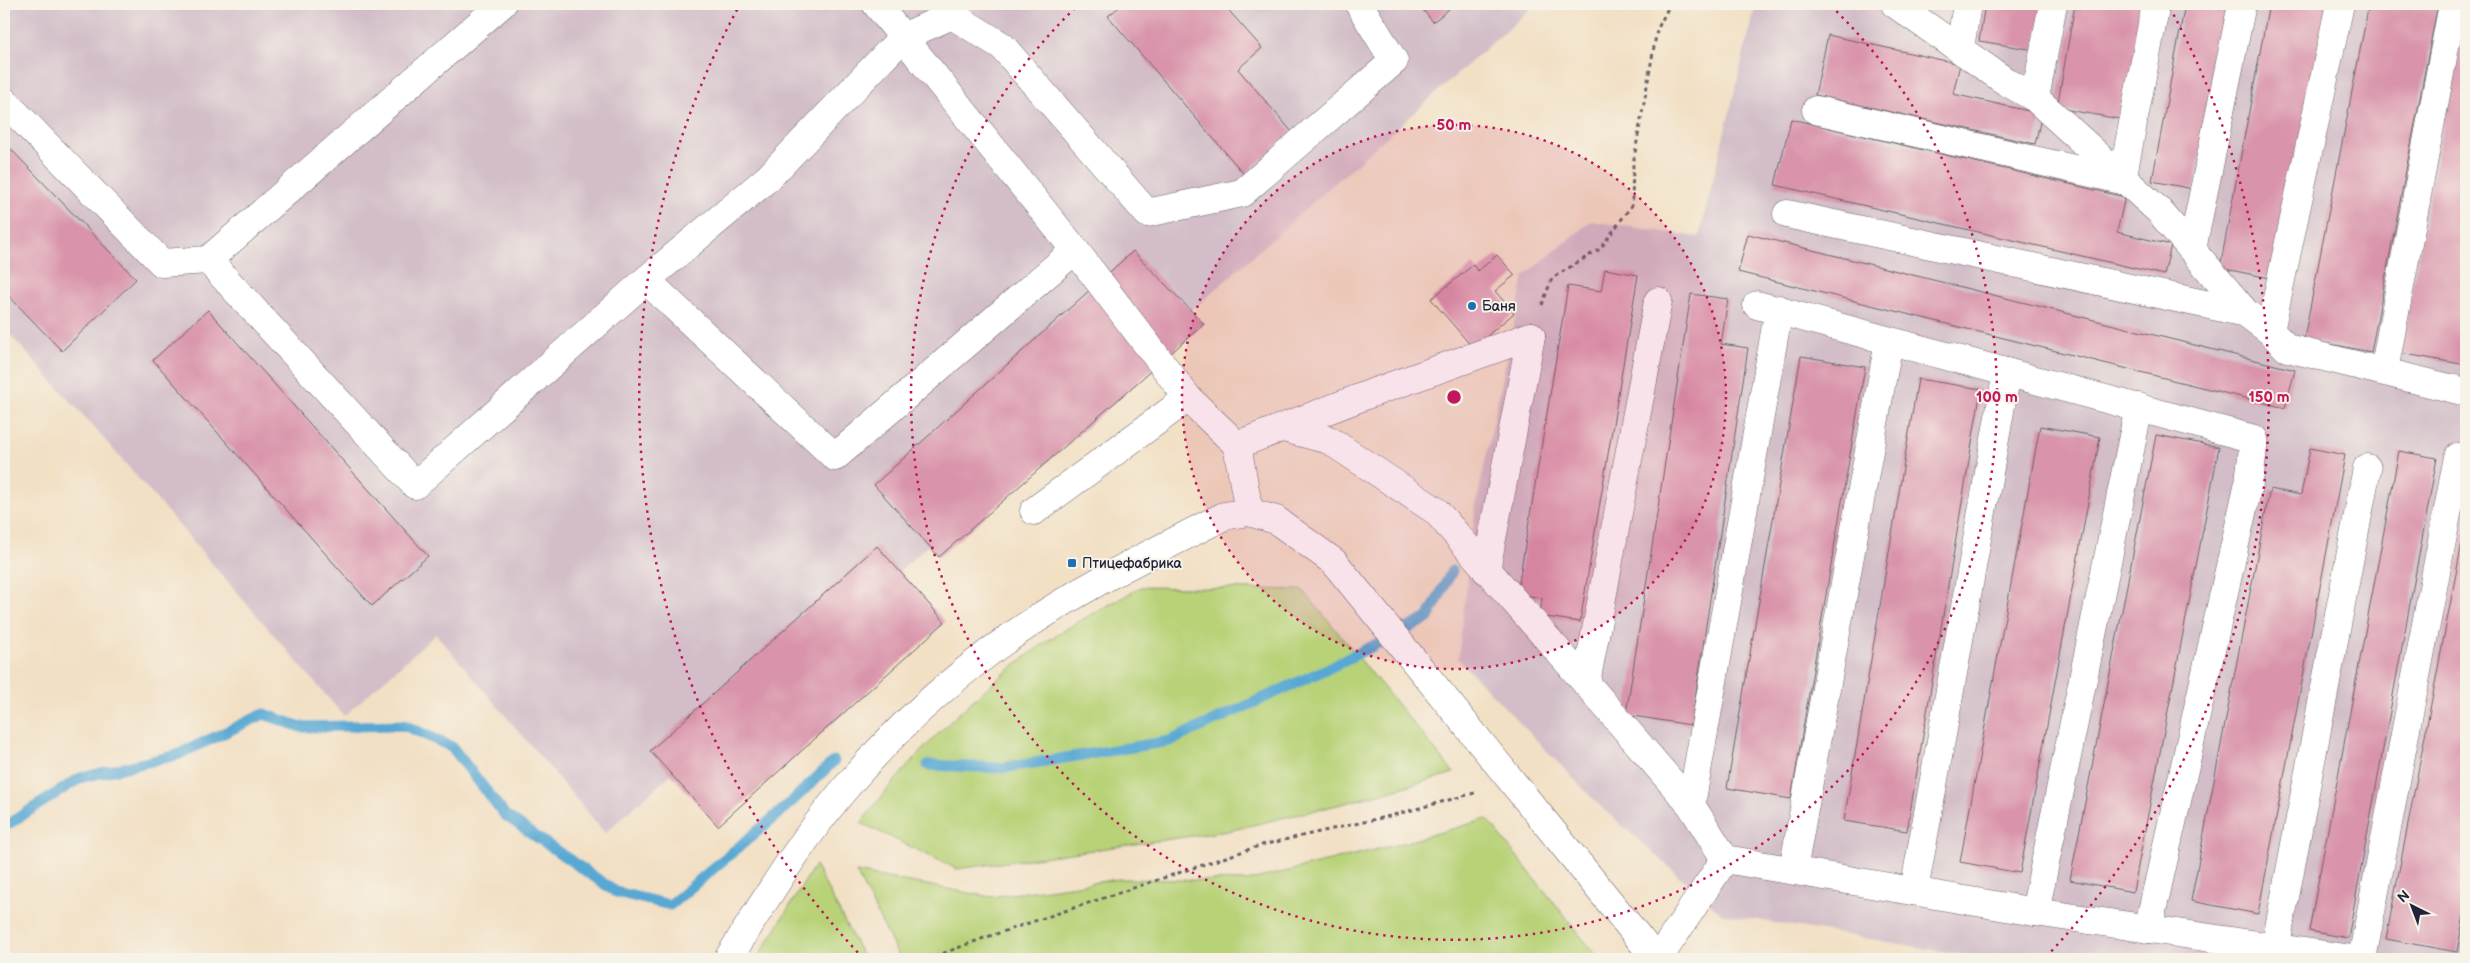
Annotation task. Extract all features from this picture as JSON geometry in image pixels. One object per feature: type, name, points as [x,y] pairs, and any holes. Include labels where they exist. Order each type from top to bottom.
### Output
[{"type":"street","points":[[4,102],[162,263],[208,260],[502,4]]},
{"type":"street","points":[[876,4],[1075,250],[1188,398],[1237,445],[1249,512]]},
{"type":"street","points":[[208,260],[415,484],[646,280],[768,178],[903,37],[952,16],[1002,46],[1147,213],[1242,193],[1394,61],[1359,4]]},
{"type":"street","points":[[1895,4],[2005,81],[2035,98],[2122,180],[2159,211],[2246,313],[2270,331],[2287,348],[2466,392]]},
{"type":"street","points":[[1960,48],[1967,4]]},
{"type":"street","points":[[2035,98],[2054,4]]},
{"type":"street","points":[[2122,180],[2156,4]]},
{"type":"street","points":[[2192,249],[2242,4]]},
{"type":"street","points":[[2270,331],[2340,4]]},
{"type":"street","points":[[2384,371],[2453,4]]},
{"type":"street","points":[[1816,110],[2122,180]]},
{"type":"street","points":[[1787,214],[2246,313]]},
{"type":"street","points":[[646,280],[835,458],[1075,250]]},
{"type":"street","points":[[1586,684],[1658,300]]},
{"type":"street","points":[[1691,805],[1768,307],[2254,438],[2249,482],[2148,929]]},
{"type":"street","points":[[1237,445],[1372,393],[1531,336]]},
{"type":"street","points":[[1486,570],[1531,336]]},
{"type":"street","points":[[1793,870],[1889,341]]},
{"type":"street","points":[[1914,891],[2008,372]]},
{"type":"street","points":[[1034,511],[1188,398]]},
{"type":"street","points":[[2035,912],[2139,407]]},
{"type":"street","points":[[1283,428],[1329,440],[1436,511],[1691,805],[1725,859],[2035,912],[2352,959]]},
{"type":"street","points":[[2362,959],[2458,457]]},
{"type":"street","points":[[2276,949],[2367,468]]},
{"type":"street","points":[[728,959],[804,841],[843,791],[892,736],[954,680],[1016,632],[1073,596],[1224,516],[1249,512],[1276,520],[1334,562],[1658,959],[1725,859]]},
{"type":"path","points":[[1531,336],[1552,278],[1600,249],[1632,204],[1633,164],[1657,30],[1670,4]]},
{"type":"path","points":[[928,959],[984,938],[1262,845],[1390,816],[1515,782]]},
{"type":"shaded area","points":[[4,4],[1536,4],[605,833],[436,634],[344,716],[92,425],[4,328]]},
{"type":"shaded area","points":[[1756,4],[2466,4],[2466,959],[1988,959],[1722,914],[1599,805],[1458,659],[1476,505],[1524,276],[1591,221],[1699,237]]},
{"type":"green space","points":[[1141,587],[1303,590],[1454,773],[1350,802],[1228,831],[957,869],[861,823],[920,752],[987,688],[1049,640]]},
{"type":"green space","points":[[1487,819],[1599,959],[900,959],[856,872],[991,897],[1119,879],[1247,881],[1403,843]]},
{"type":"green space","points":[[815,865],[864,959],[757,959]]},
{"type":"building","points":[[1123,4],[1223,4],[1262,48],[1238,69],[1292,132],[1244,174],[1108,16]]},
{"type":"building","points":[[1418,4],[1455,4],[1433,22]]},
{"type":"building","points":[[1985,4],[2042,4],[2035,50],[1979,41]]},
{"type":"building","points":[[2075,4],[2145,4],[2125,120],[2057,108]]},
{"type":"building","points":[[2185,4],[2228,4],[2193,189],[2152,181]]},
{"type":"building","points":[[2269,4],[2327,4],[2275,279],[2220,268]]},
{"type":"building","points":[[2369,4],[2438,4],[2371,352],[2304,339]]},
{"type":"building","points":[[2466,6],[2466,365],[2400,353]]},
{"type":"building","points":[[1828,35],[1960,64],[1953,94],[2042,114],[2035,144],[1815,95]]},
{"type":"building","points":[[1791,119],[2125,197],[2117,232],[2171,245],[2164,275],[1775,185]]},
{"type":"building","points":[[4,142],[136,279],[62,351],[4,291]]},
{"type":"building","points":[[1748,234],[2295,370],[2285,408],[1738,272]]},
{"type":"building","points":[[1133,251],[1204,324],[939,557],[874,485]]},
{"type":"building","name":"Баня","points":[[1497,255],[1515,275],[1495,291],[1514,313],[1473,348],[1431,299],[1473,265],[1478,271]]},
{"type":"building","points":[[1605,269],[1638,275],[1580,622],[1540,616],[1542,598],[1517,594],[1568,286],[1601,291]]},
{"type":"building","points":[[1691,294],[1728,299],[1721,344],[1748,348],[1691,725],[1626,715]]},
{"type":"building","points":[[208,310],[428,556],[372,606],[153,360]]},
{"type":"building","points":[[1801,356],[1865,367],[1791,799],[1727,788]]},
{"type":"building","points":[[1918,379],[1981,389],[1907,831],[1844,821]]},
{"type":"building","points":[[2040,426],[2100,437],[2020,873],[1960,862]]},
{"type":"building","points":[[2156,435],[2219,447],[2133,892],[2070,880]]},
{"type":"building","points":[[2310,448],[2345,455],[2258,914],[2191,901],[2270,489],[2301,495]]},
{"type":"building","points":[[2399,451],[2437,458],[2348,938],[2309,931]]},
{"type":"building","points":[[2465,527],[2466,904],[2457,952],[2386,939]]},
{"type":"building","points":[[877,546],[945,622],[718,826],[650,751]]},
{"type":"waterway","points":[[928,765],[1002,768],[1170,741],[1331,667],[1428,618],[1452,571]]},
{"type":"waterway","points":[[4,827],[80,778],[177,755],[264,714],[301,727],[404,725],[452,747],[505,815],[616,892],[670,905],[786,807],[834,761]]},
{"type":"place","name":"Баня","points":[[1472,306]]},
{"type":"place","name":"Птицефабрика","points":[[1072,563]]}]
